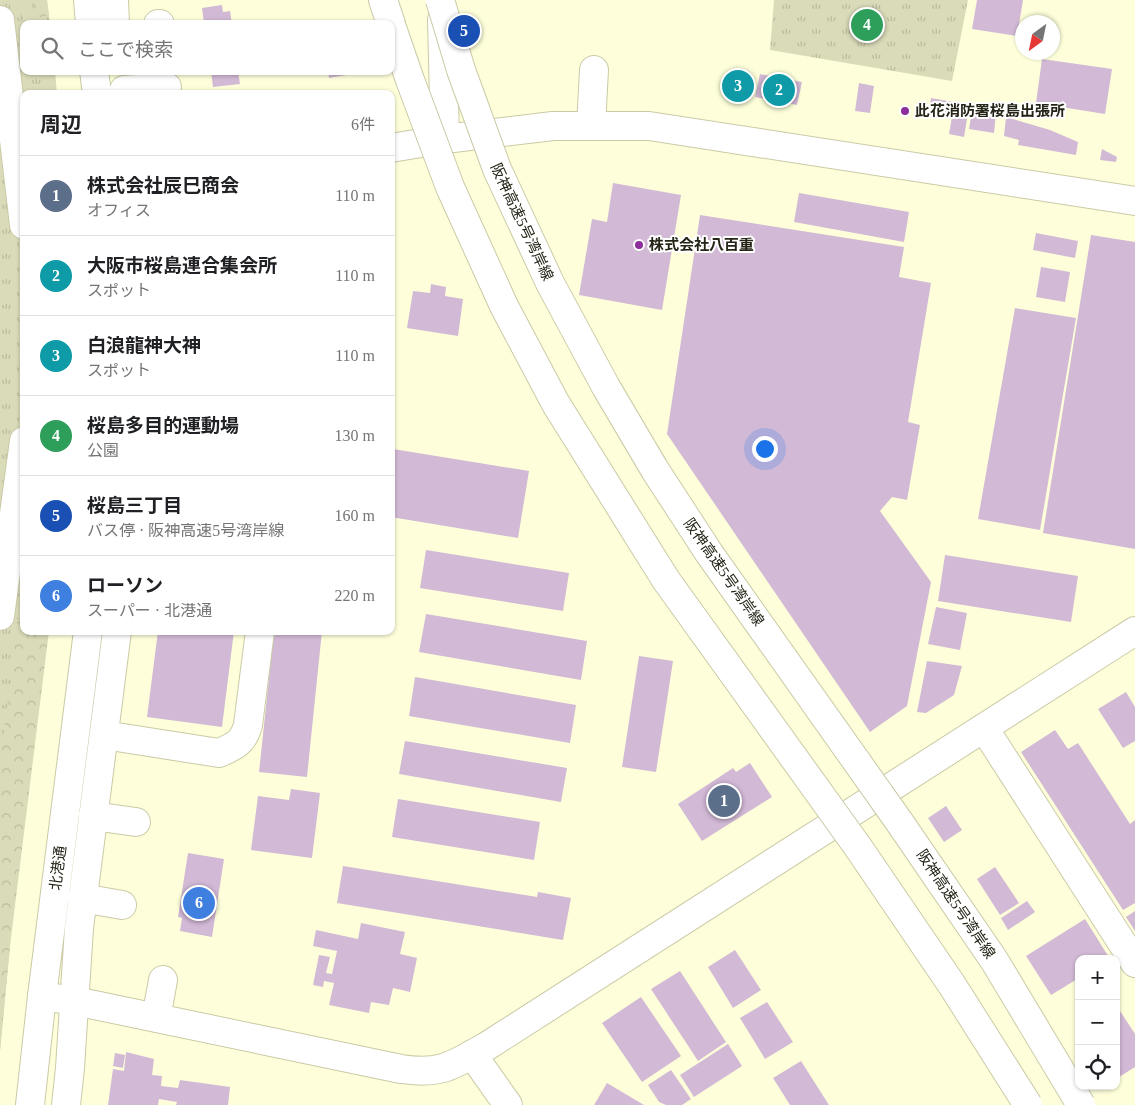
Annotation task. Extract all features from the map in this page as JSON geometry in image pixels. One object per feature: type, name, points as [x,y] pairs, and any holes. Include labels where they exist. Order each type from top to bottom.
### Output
[{"type":"main road","points":[[88,0],[90,20]]},
{"type":"main road","points":[[114,0],[116,20]]},
{"type":"main road","points":[[383,0],[389,20]]},
{"type":"main road","points":[[440,0],[445,139]]},
{"type":"main road","name":"阪神高速5号湾岸線","points":[[440,0],[461,70],[497,169],[550,284],[611,395],[655,470],[709,553],[898,820],[994,960],[1081,1105]]},
{"type":"main road","points":[[9,34],[15,71],[20,157]]},
{"type":"main road","points":[[395,37],[450,187],[504,306],[556,404],[666,580],[858,847],[952,985],[1028,1105]]},
{"type":"main road","points":[[591,126],[594,70]]},
{"type":"main road","points":[[95,75],[96,90]]},
{"type":"main road","points":[[123,85],[168,87]]},
{"type":"main road","points":[[395,147],[445,139],[553,126],[649,126],[1135,201]]},
{"type":"main road","points":[[0,616],[20,469]]},
{"type":"main road","points":[[42,996],[75,1001],[420,1071],[437,1070],[457,1063],[472,1054],[1133,634]]},
{"type":"main road","name":"北港通","points":[[30,1105],[87,635]]},
{"type":"main road","name":"北港通","points":[[66,1105],[82,898],[116,635]]},
{"type":"main road","points":[[104,735],[219,753],[236,746],[245,735],[248,725],[259,635]]},
{"type":"main road","points":[[984,728],[1135,963]]},
{"type":"main road","points":[[93,816],[136,822]]},
{"type":"main road","points":[[82,898],[122,905]]},
{"type":"main road","points":[[156,1018],[164,980]]},
{"type":"main road","points":[[472,1054],[508,1105]]},
{"type":"green space","points":[[0,0],[47,0],[50,20],[20,20],[20,75],[55,75],[57,90],[20,90],[20,635],[24,635],[10,946],[0,1051]]},
{"type":"green space","points":[[32,0],[47,0],[49,15],[23,20],[20,14],[34,11]]},
{"type":"green space","points":[[774,0],[968,0],[952,81],[770,50]]},
{"type":"green space","points":[[20,600],[20,635],[49,635],[10,946],[0,1051],[0,763]]},
{"type":"building","points":[[977,0],[1023,0],[1020,15],[1015,15],[1015,36],[972,29]]},
{"type":"building","points":[[222,5],[223,12],[230,11],[231,20],[204,20],[202,8]]},
{"type":"building","points":[[1042,60],[1112,69],[1105,114],[1036,103]]},
{"type":"building","points":[[760,74],[802,82],[797,105],[755,97]]},
{"type":"building","points":[[212,75],[239,75],[240,84],[213,87]]},
{"type":"building","points":[[329,75],[346,75],[329,78]]},
{"type":"building","points":[[859,83],[874,86],[870,113],[855,111]]},
{"type":"building","points":[[931,98],[953,102],[950,118],[928,114]]},
{"type":"building","points":[[954,105],[969,107],[964,137],[949,134]]},
{"type":"building","points":[[972,111],[996,114],[994,133],[969,129]]},
{"type":"building","points":[[1006,117],[1050,130],[1078,142],[1076,155],[1018,145],[1019,140],[1004,136]]},
{"type":"building","points":[[1102,149],[1117,157],[1116,162],[1100,160]]},
{"type":"building","points":[[613,183],[681,195],[662,310],[579,295],[592,219],[607,222]]},
{"type":"building","points":[[799,193],[909,212],[904,242],[794,222]]},
{"type":"building","points":[[700,215],[904,247],[899,277],[931,283],[908,422],[920,425],[907,500],[892,497],[880,511],[931,582],[907,706],[870,732],[667,434]]},
{"type":"building","points":[[1036,233],[1078,241],[1075,258],[1033,250]]},
{"type":"building","points":[[1091,235],[1135,242],[1135,549],[1043,533]]},
{"type":"building","points":[[1041,267],[1070,272],[1065,302],[1036,297]]},
{"type":"building","points":[[431,284],[446,287],[445,296],[463,299],[458,336],[407,328],[413,291],[430,293]]},
{"type":"building","points":[[1015,308],[1076,318],[1040,530],[978,519]]},
{"type":"building","points":[[395,449],[529,471],[518,538],[395,518]]},
{"type":"building","points":[[426,550],[569,573],[563,611],[420,588]]},
{"type":"building","points":[[945,555],[1078,576],[1071,622],[938,601]]},
{"type":"building","points":[[936,607],[967,613],[960,650],[928,644]]},
{"type":"building","points":[[426,614],[587,641],[581,680],[419,652]]},
{"type":"building","points":[[157,635],[234,635],[222,727],[147,717]]},
{"type":"building","points":[[274,635],[322,635],[307,777],[259,772]]},
{"type":"building","points":[[639,656],[673,661],[656,772],[622,767]]},
{"type":"building","points":[[927,661],[962,666],[954,695],[926,713],[917,712]]},
{"type":"building","points":[[415,677],[576,705],[570,743],[409,716]]},
{"type":"building","points":[[1126,692],[1135,707],[1135,741],[1123,748],[1098,709]]},
{"type":"building","points":[[1055,730],[1068,749],[1078,743],[1130,824],[1135,820],[1135,903],[1123,910],[1021,752]]},
{"type":"building","points":[[405,741],[567,768],[561,802],[399,774]]},
{"type":"building","points":[[750,763],[772,797],[702,841],[678,804],[733,768],[736,772]]},
{"type":"building","points":[[291,789],[320,793],[312,858],[251,850],[258,796],[289,800]]},
{"type":"building","points":[[398,799],[540,822],[534,860],[392,837]]},
{"type":"building","points":[[946,806],[962,830],[944,842],[928,818]]},
{"type":"building","points":[[188,853],[224,859],[212,937],[180,931],[182,918],[178,917]]},
{"type":"building","points":[[343,866],[537,897],[538,892],[571,898],[563,940],[337,903]]},
{"type":"building","points":[[995,867],[1019,903],[1000,915],[977,879]]},
{"type":"building","points":[[1027,901],[1035,912],[1008,930],[1001,918]]},
{"type":"building","points":[[1135,911],[1135,931],[1126,917]]},
{"type":"building","points":[[1085,919],[1108,955],[1075,955],[1075,980],[1051,995],[1026,956]]},
{"type":"building","points":[[361,923],[405,932],[400,954],[417,958],[410,992],[393,988],[389,1005],[371,1002],[369,1013],[329,1005],[334,983],[324,981],[323,987],[313,985],[319,955],[330,957],[326,973],[332,974],[337,951],[313,946],[316,930],[358,939]]},
{"type":"building","points":[[735,950],[761,990],[733,1008],[708,967]]},
{"type":"building","points":[[680,971],[726,1042],[698,1061],[651,989]]},
{"type":"building","points":[[641,997],[681,1056],[642,1082],[602,1023]]},
{"type":"building","points":[[767,1002],[793,1042],[765,1059],[740,1018]]},
{"type":"building","points":[[1120,1011],[1135,1034],[1135,1067],[1120,1076]]},
{"type":"building","points":[[728,1044],[742,1066],[694,1097],[680,1075]]},
{"type":"building","points":[[126,1052],[154,1059],[152,1075],[162,1076],[161,1086],[178,1088],[180,1080],[230,1087],[228,1105],[176,1105],[177,1102],[159,1099],[158,1105],[108,1105],[113,1069],[124,1071]]},
{"type":"building","points":[[115,1053],[125,1055],[123,1068],[113,1066]]},
{"type":"building","points":[[801,1061],[829,1105],[790,1105],[773,1078]]},
{"type":"building","points":[[671,1070],[691,1099],[682,1105],[666,1105],[659,1102],[648,1085]]},
{"type":"building","points":[[607,1083],[644,1105],[594,1105]]},
{"type":"place","name":"桜島多目的運動場","points":[[867,25]]},
{"type":"place","name":"桜島三丁目","points":[[464,31]]},
{"type":"place","name":"白浪龍神大神","points":[[738,86]]},
{"type":"place","name":"大阪市桜島連合集会所","points":[[779,90]]},
{"type":"place","name":"此花消防署桜島出張所","points":[[905,111]]},
{"type":"place","name":"株式会社八百重","points":[[639,245]]},
{"type":"place","name":"株式会社辰巳商会","points":[[724,801]]},
{"type":"place","name":"ローソン","points":[[199,903]]}]
